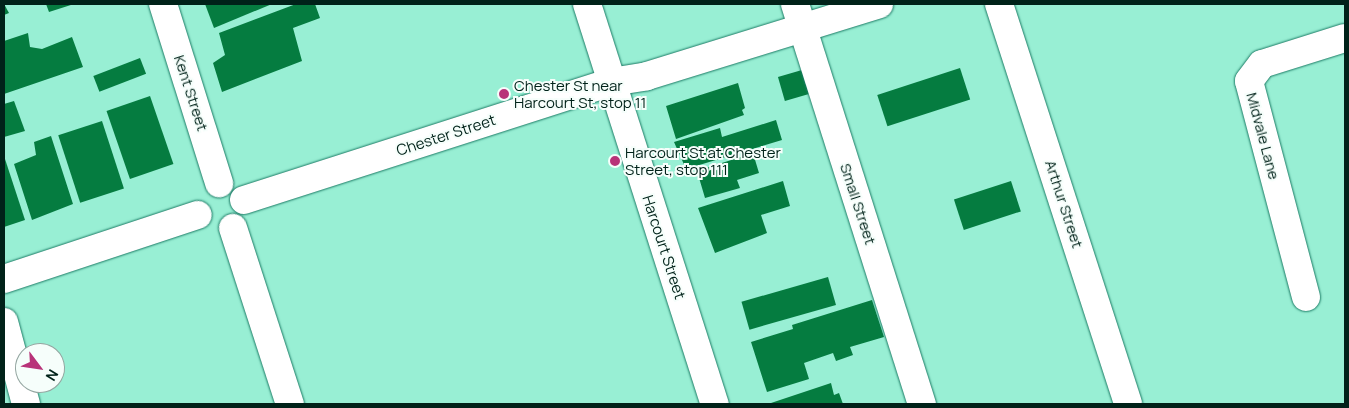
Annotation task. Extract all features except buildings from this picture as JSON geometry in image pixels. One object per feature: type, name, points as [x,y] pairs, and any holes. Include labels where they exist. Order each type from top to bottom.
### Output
[{"type":"street","name":"Kent Street","points":[[163,4],[219,183]]},
{"type":"street","name":"Harcourt Street","points":[[586,4],[714,404]]},
{"type":"street","name":"Chester Street","points":[[244,200],[611,82],[647,76],[798,15],[879,4]]},
{"type":"street","name":"Arthur Street","points":[[999,4],[1128,404]]},
{"type":"street","name":"Small Street","points":[[798,15],[922,404]]},
{"type":"street","name":"Midvale Lane","points":[[1306,297],[1249,82],[1262,64],[1345,38]]},
{"type":"street","points":[[219,183],[235,187],[244,200],[243,216],[233,228],[212,230],[198,215],[200,194],[219,183]]},
{"type":"street","points":[[4,279],[198,215]]},
{"type":"street","points":[[233,228],[290,404]]},
{"type":"street","points":[[4,322],[26,404]]},
{"type":"place","name":"Chester St near Harcourt St, stop 11","points":[[504,94]]},
{"type":"place","name":"Harcourt St at Chester Street, stop 111","points":[[615,161]]}]
